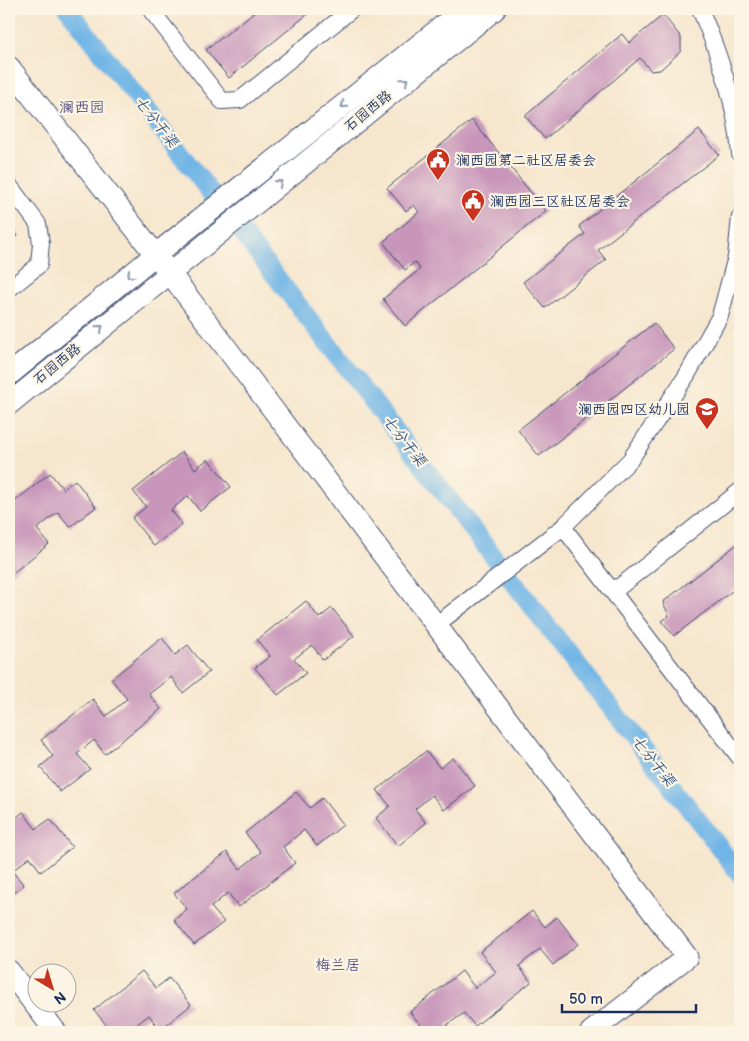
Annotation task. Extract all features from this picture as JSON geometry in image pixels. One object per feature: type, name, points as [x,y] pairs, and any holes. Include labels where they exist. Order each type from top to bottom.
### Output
[{"type":"street","points":[[150,9],[222,101],[240,100],[352,9]]},
{"type":"street","name":"石园西路","points":[[9,375],[155,255],[464,9]]},
{"type":"street","name":"石园西路","points":[[9,404],[169,272],[495,9]]},
{"type":"street","points":[[700,9],[721,59],[738,124],[740,154]]},
{"type":"street","points":[[9,68],[169,272],[687,957],[591,1032]]},
{"type":"street","points":[[9,185],[38,224],[41,243],[39,265],[9,289]]},
{"type":"street","points":[[436,624],[563,527],[630,460],[687,376],[720,316],[736,257],[740,217]]},
{"type":"street","points":[[609,587],[618,588],[740,491]]},
{"type":"street","points":[[563,527],[740,758]]},
{"type":"street","points":[[9,971],[56,1032]]},
{"type":"building","points":[[258,9],[314,9],[229,78],[206,50]]},
{"type":"building","points":[[663,15],[681,37],[681,51],[660,70],[651,71],[640,58],[545,139],[525,116],[622,34],[629,43]]},
{"type":"building","points":[[472,120],[546,211],[405,326],[383,299],[420,269],[415,262],[405,270],[383,242],[419,212],[414,205],[406,211],[387,188]]},
{"type":"building","points":[[699,130],[719,155],[598,250],[606,260],[545,308],[523,282],[585,234],[579,226]]},
{"type":"building","points":[[9,224],[18,236],[9,243]]},
{"type":"building","points":[[654,323],[674,349],[539,456],[518,430]]},
{"type":"building","points":[[182,452],[195,469],[208,459],[231,487],[200,511],[188,496],[171,510],[182,524],[154,546],[132,518],[146,507],[133,491]]},
{"type":"building","points":[[50,473],[63,489],[75,480],[96,507],[70,527],[58,512],[37,529],[49,544],[9,576],[9,538],[14,534],[9,527],[9,506]]},
{"type":"building","points":[[740,542],[740,585],[674,636],[662,621],[669,616],[663,602]]},
{"type":"building","points":[[306,601],[319,618],[332,608],[354,636],[323,660],[312,645],[294,659],[306,673],[278,695],[255,668],[270,656],[257,640]]},
{"type":"building","points":[[162,638],[175,655],[188,645],[209,672],[183,693],[171,677],[149,694],[161,709],[105,754],[94,740],[77,754],[90,769],[60,792],[40,767],[53,756],[41,740],[93,699],[106,716],[127,699],[111,679]]},
{"type":"building","points":[[426,751],[440,768],[453,758],[475,786],[444,810],[432,795],[415,809],[426,823],[398,846],[376,818],[390,806],[377,790]]},
{"type":"building","points":[[296,792],[310,808],[322,798],[343,825],[317,846],[304,830],[283,847],[295,863],[239,907],[228,893],[211,907],[224,922],[194,945],[174,920],[187,909],[174,893],[227,852],[240,869],[261,852],[245,833]]},
{"type":"building","points":[[23,812],[36,829],[50,819],[72,847],[41,872],[30,857],[12,871],[24,885],[9,896],[9,824]]},
{"type":"building","points":[[532,911],[545,927],[557,917],[578,944],[553,965],[540,949],[519,966],[531,982],[475,1026],[464,1013],[447,1025],[452,1032],[418,1032],[423,1028],[410,1012],[462,971],[475,988],[496,972],[480,952]]},
{"type":"building","points":[[142,971],[156,988],[169,978],[191,1005],[160,1030],[149,1015],[131,1029],[134,1032],[99,1032],[107,1026],[94,1010]]},
{"type":"waterway","name":"七分干渠","points":[[68,9],[740,874]]},
{"type":"place","name":"澜西园第二社区居委会","points":[[438,181]]},
{"type":"place","name":"澜西园三区社区居委会","points":[[473,222]]},
{"type":"place","name":"澜西园四区幼儿园","points":[[707,430]]},
{"type":"district","name":"澜西园","points":[[82,107]]},
{"type":"district","name":"梅兰居","points":[[338,965]]}]
